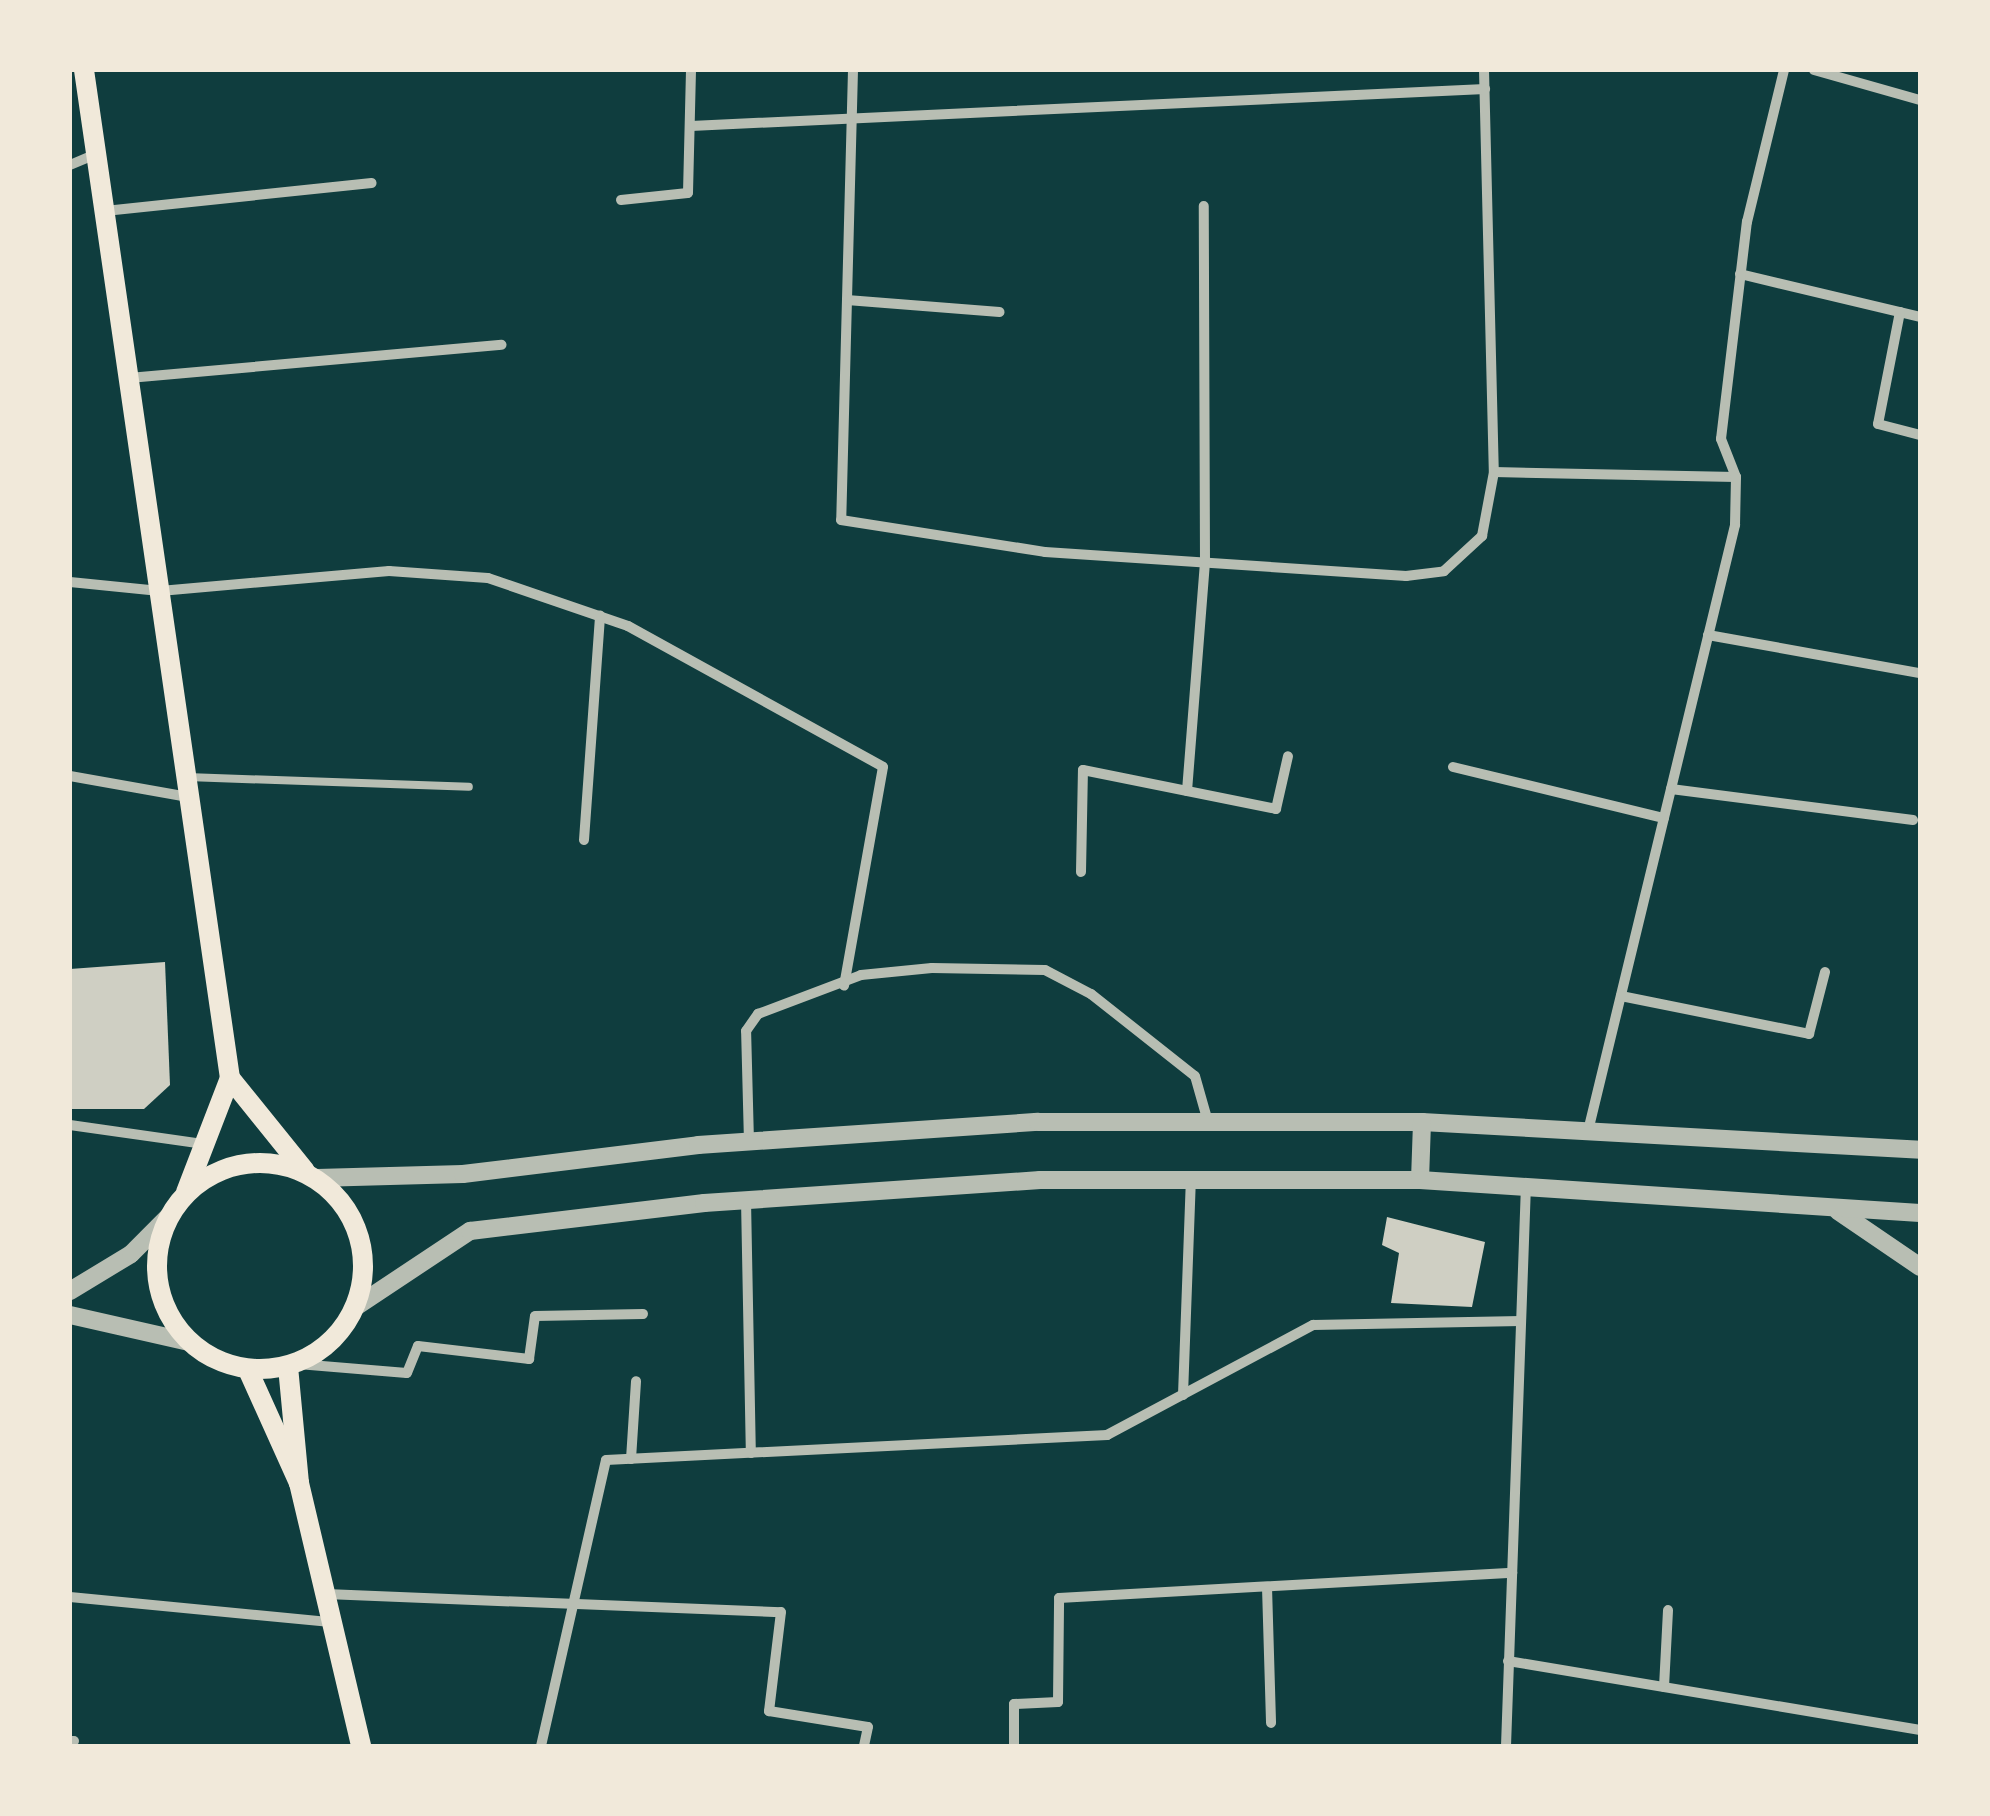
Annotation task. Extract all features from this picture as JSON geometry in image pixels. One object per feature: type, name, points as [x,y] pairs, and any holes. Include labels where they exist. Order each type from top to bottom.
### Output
[{"type":"main road","points":[[84,70],[230,1078],[185,1194]]},
{"type":"main road","points":[[230,1078],[311,1175],[343,1203],[360,1235],[365,1270],[357,1306],[333,1341],[293,1365],[248,1370],[216,1360],[189,1342],[169,1315],[158,1283],[158,1249],[168,1217],[185,1194],[210,1174],[242,1163],[311,1175]]},
{"type":"main road","points":[[293,1365],[299,1483],[361,1746]]},
{"type":"main road","points":[[248,1370],[299,1483]]},
{"type":"street","points":[[621,200],[688,193],[691,70]]},
{"type":"street","points":[[853,70],[841,520],[1045,552],[1406,576],[1444,571],[1482,536],[1494,472],[1484,70]]},
{"type":"street","points":[[1588,1132],[1735,526],[1736,476],[1721,439],[1740,274],[1784,70]]},
{"type":"street","points":[[1814,70],[1920,100]]},
{"type":"street","points":[[691,126],[852,123],[1485,89]]},
{"type":"street","points":[[70,164],[96,154]]},
{"type":"street","points":[[105,211],[372,183]]},
{"type":"street","points":[[1187,791],[1205,563],[1204,206]]},
{"type":"street","points":[[1740,274],[1920,317]]},
{"type":"street","points":[[847,300],[1000,312]]},
{"type":"street","points":[[1900,312],[1878,424],[1920,435]]},
{"type":"street","points":[[129,378],[502,345]]},
{"type":"street","points":[[1494,472],[1736,476]]},
{"type":"street","points":[[70,582],[160,591],[389,571],[488,578],[600,616],[883,766],[844,986]]},
{"type":"street","points":[[584,840],[600,616]]},
{"type":"street","points":[[1708,635],[1920,673]]},
{"type":"street","points":[[1081,872],[1083,770],[1276,810],[1288,756]]},
{"type":"street","points":[[1453,767],[1664,818]]},
{"type":"street","points":[[70,776],[188,787]]},
{"type":"street","points":[[1671,789],[1913,820]]},
{"type":"street","points":[[749,1142],[746,1032],[758,1014],[844,986],[861,975],[932,968],[1045,970],[1092,994],[1195,1076],[1208,1122]]},
{"type":"street","points":[[1621,996],[1809,1034],[1824,972]]},
{"type":"street","points":[[311,1175],[463,1174],[749,1142],[1038,1122],[1422,1122],[1920,1150]]},
{"type":"street","points":[[1420,1180],[1422,1122]]},
{"type":"street","points":[[70,1125],[203,1144]]},
{"type":"street","points":[[357,1306],[470,1230],[746,1200],[1040,1180],[1420,1180],[1920,1213]]},
{"type":"street","points":[[1183,1395],[1190,1180]]},
{"type":"street","points":[[1506,1746],[1526,1185]]},
{"type":"street","points":[[746,1200],[752,1453]]},
{"type":"street","points":[[1835,1208],[1920,1267]]},
{"type":"street","points":[[70,1290],[131,1254],[168,1217]]},
{"type":"street","points":[[293,1365],[407,1373],[418,1346],[528,1359],[535,1316],[643,1314]]},
{"type":"street","points":[[70,1315],[189,1342]]},
{"type":"street","points":[[541,1746],[606,1460],[1108,1436],[1313,1326],[1521,1321]]},
{"type":"street","points":[[631,1459],[636,1381]]},
{"type":"street","points":[[1014,1746],[1014,1704],[1058,1702],[1059,1598],[1512,1573]]},
{"type":"street","points":[[1267,1587],[1271,1723]]},
{"type":"street","points":[[325,1594],[782,1612],[769,1712],[868,1727],[864,1746]]},
{"type":"street","points":[[70,1597],[332,1622]]},
{"type":"street","points":[[1664,1687],[1668,1610]]},
{"type":"street","points":[[1508,1661],[1920,1730]]},
{"type":"lane","points":[[188,787],[469,787]]},
{"type":"building","points":[[165,962],[170,1085],[144,1109],[70,1109],[70,969]]},
{"type":"building","points":[[1387,1217],[1485,1242],[1472,1307],[1391,1303],[1399,1253],[1382,1245]]}]
